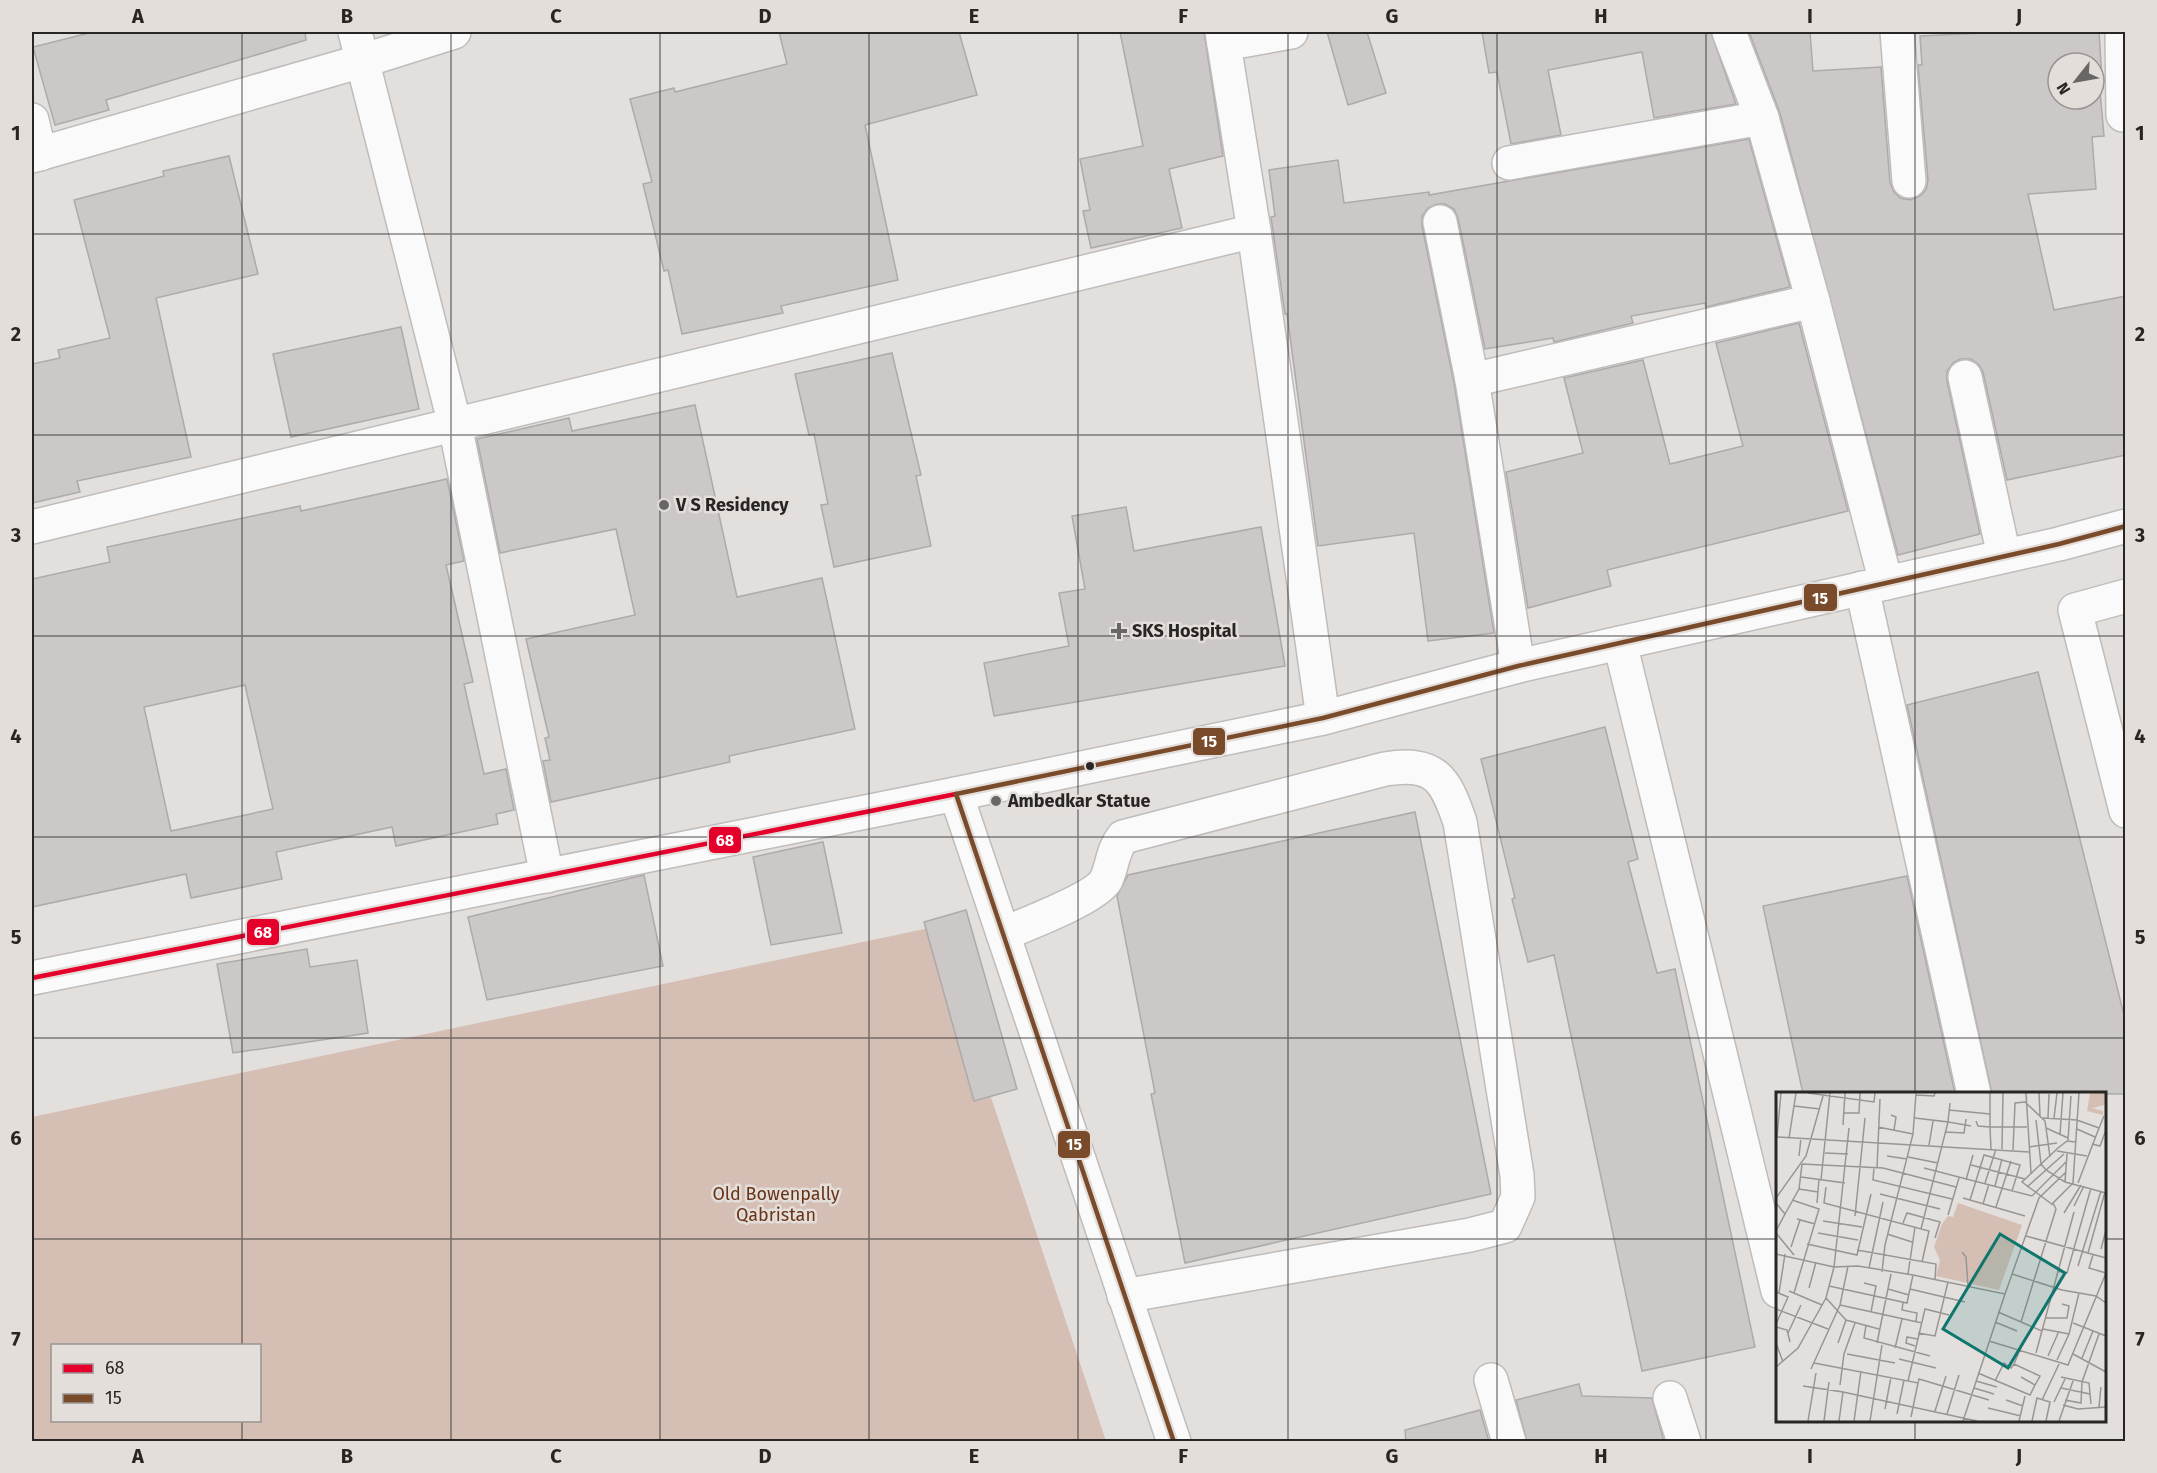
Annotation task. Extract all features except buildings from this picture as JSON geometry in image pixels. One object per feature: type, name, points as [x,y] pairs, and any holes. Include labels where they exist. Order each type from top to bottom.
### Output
[{"type":"street","points":[[32,120],[36,155],[359,46],[454,32]]},
{"type":"street","points":[[1290,32],[1223,38],[1254,231],[1323,718]]},
{"type":"street","points":[[1729,32],[1762,118],[1813,301],[1874,586],[1974,1092]]},
{"type":"street","points":[[1897,32],[1909,181]]},
{"type":"street","points":[[2122,32],[2123,115],[2126,114]]},
{"type":"street","points":[[359,46],[455,425],[547,876]]},
{"type":"street","points":[[1509,163],[1762,118]]},
{"type":"street","points":[[1440,222],[1472,380],[1518,666]]},
{"type":"street","points":[[32,527],[1254,231]]},
{"type":"street","points":[[1472,380],[1813,301]]},
{"type":"street","points":[[1965,377],[2004,556]]},
{"type":"street","points":[[32,978],[956,794],[1323,718],[1518,666],[1874,586],[2126,526]]},
{"type":"street","points":[[2126,596],[2075,610],[2126,810]]},
{"type":"street","points":[[1620,643],[1776,1283]]},
{"type":"street","points":[[1003,934],[1089,896],[1105,882],[1115,847],[1123,837],[1385,769],[1410,765],[1434,773],[1450,793],[1461,822],[1518,1175],[1518,1197],[1505,1226],[1470,1235],[1124,1296]]},
{"type":"street","points":[[956,794],[1174,1442]]},
{"type":"street","points":[[1491,1380],[1509,1442]]},
{"type":"street","points":[[1670,1398],[1684,1442]]},
{"type":"green space","name":"Old Bowenpally Qabristan","points":[[934,927],[1106,1441],[32,1441],[32,1117]]},
{"type":"transit line","name":"15","points":[[1174,1442],[956,794],[1323,718],[1518,666],[2059,544],[2126,526]]},
{"type":"transit line","name":"68","points":[[32,978],[956,794]]},
{"type":"place","name":"V S Residency","points":[[664,505]]},
{"type":"place","name":"SKS Hospital","points":[[1119,631]]},
{"type":"place","name":"Ambedkar Statue","points":[[996,801]]}]
